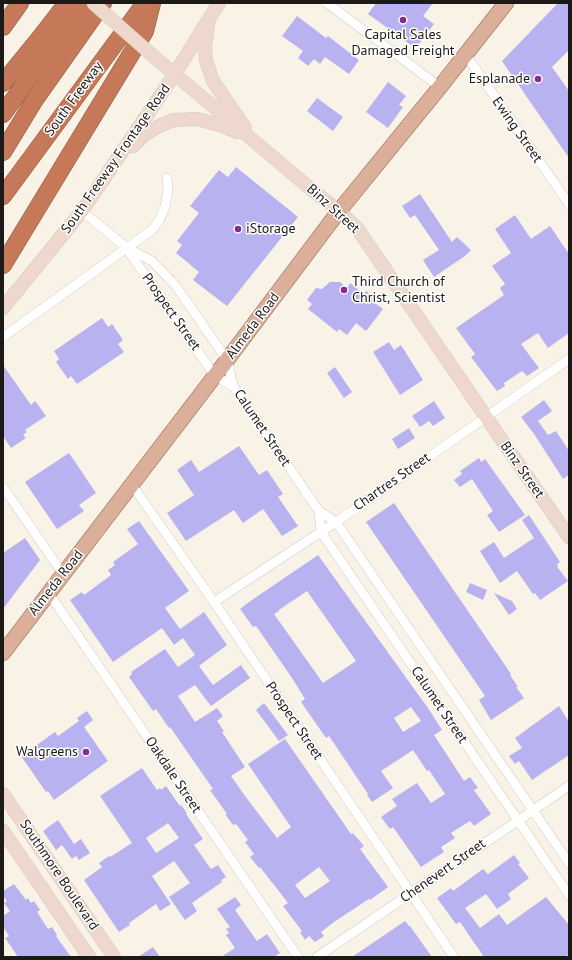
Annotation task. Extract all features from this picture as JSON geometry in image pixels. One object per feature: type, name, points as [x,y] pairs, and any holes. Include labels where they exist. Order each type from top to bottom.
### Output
[{"type":"highway","points":[[3,27],[20,3]]},
{"type":"highway","points":[[3,83],[66,3]]},
{"type":"highway","points":[[3,114],[82,3]]},
{"type":"highway","points":[[3,152],[34,101],[103,3]]},
{"type":"highway","name":"South Freeway","points":[[3,196],[145,3]]},
{"type":"highway","points":[[3,265],[145,31],[152,3]]},
{"type":"main road","name":"Binz Street","points":[[93,3],[174,75],[339,211],[357,228],[569,537]]},
{"type":"main road","name":"South Freeway Frontage Road","points":[[3,308],[82,211],[174,75],[219,3]]},
{"type":"main road","name":"Almeda Road","points":[[3,652],[132,485],[339,211],[466,56],[506,3]]},
{"type":"main road","points":[[209,19],[205,47],[206,61],[214,81],[253,140]]},
{"type":"main road","points":[[113,165],[144,135],[158,126],[173,120],[197,118],[222,126],[253,140]]},
{"type":"main road","name":"Southmore Boulevard","points":[[3,794],[114,957]]},
{"type":"main road","points":[[5,833],[23,823]]},
{"type":"main road","name":"Southmore Boulevard","points":[[5,833],[89,957]]},
{"type":"street","points":[[327,3],[440,87]]},
{"type":"street","name":"Ewing Street","points":[[466,56],[569,204]]},
{"type":"street","points":[[3,336],[152,230],[166,207],[168,190],[167,178]]},
{"type":"street","name":"Prospect Street","points":[[82,211],[127,248],[152,261],[176,286],[227,360]]},
{"type":"street","name":"Prospect Street","points":[[127,248],[215,376]]},
{"type":"street","name":"Chartres Street","points":[[214,602],[322,532],[569,359]]},
{"type":"street","name":"Calumet Street","points":[[227,360],[233,386],[319,511],[336,522],[569,863]]},
{"type":"street","name":"Calumet Street","points":[[215,376],[233,386]]},
{"type":"street","name":"Prospect Street","points":[[132,485],[214,602],[454,957]]},
{"type":"street","points":[[3,487],[62,574]]},
{"type":"street","name":"Calumet Street","points":[[319,511],[322,532],[569,895]]},
{"type":"street","name":"Oakdale Street","points":[[48,592],[298,957]]},
{"type":"street","name":"Chenevert Street","points":[[317,957],[569,786]]},
{"type":"building","name":"Capital Sales Damaged Freight","points":[[376,3],[433,3],[423,16],[434,24],[419,44],[411,45],[368,14]]},
{"type":"building","name":"Esplanade","points":[[558,3],[569,3],[569,50],[552,67],[569,91],[569,158],[502,61]]},
{"type":"building","points":[[297,16],[326,38],[328,36],[359,60],[349,74],[325,57],[320,64],[314,59],[308,66],[298,58],[303,51],[282,36]]},
{"type":"building","points":[[388,82],[406,96],[399,105],[403,107],[388,128],[366,112]]},
{"type":"building","points":[[317,98],[343,117],[333,131],[307,111]]},
{"type":"building","name":"iStorage","points":[[236,167],[298,217],[227,306],[193,280],[199,272],[176,253],[182,245],[177,241],[199,213],[190,206],[219,170],[228,177]]},
{"type":"building","points":[[420,194],[452,242],[457,237],[471,250],[465,256],[434,277],[423,260],[439,250],[415,215],[410,218],[402,206]]},
{"type":"building","points":[[515,215],[531,239],[550,226],[569,254],[569,333],[548,348],[538,333],[521,344],[539,368],[527,376],[522,371],[504,383],[505,386],[497,391],[471,357],[475,354],[456,328],[504,295],[500,288],[505,284],[492,266],[511,253],[495,229]]},
{"type":"building","points":[[330,282],[340,282],[347,288],[350,283],[364,294],[366,291],[375,298],[372,301],[383,309],[366,331],[356,323],[347,335],[339,329],[337,332],[308,309],[312,304],[307,300],[316,288],[322,289]]},
{"type":"building","points":[[102,318],[108,327],[112,324],[123,340],[118,344],[124,352],[77,384],[71,376],[68,379],[56,362],[59,359],[54,351]]},
{"type":"building","points":[[389,342],[394,350],[401,345],[423,380],[400,395],[373,352]]},
{"type":"building","points":[[3,365],[31,405],[35,401],[46,416],[25,430],[27,432],[23,435],[26,438],[11,448],[3,436]]},
{"type":"building","points":[[335,367],[352,392],[344,398],[327,373]]},
{"type":"building","points":[[544,400],[552,411],[538,421],[548,435],[556,431],[569,451],[569,475],[563,479],[534,434],[521,417]]},
{"type":"building","points":[[434,401],[445,418],[433,426],[429,421],[420,427],[412,416]]},
{"type":"building","points":[[409,428],[415,438],[398,449],[392,439]]},
{"type":"building","points":[[239,446],[259,475],[267,470],[283,494],[278,497],[298,526],[282,536],[263,509],[243,523],[234,510],[186,541],[167,513],[194,495],[177,470],[191,460],[199,472]]},
{"type":"building","points":[[69,453],[96,493],[79,505],[84,511],[57,529],[25,482]]},
{"type":"building","points":[[479,458],[481,462],[485,459],[525,515],[499,532],[487,515],[493,511],[472,479],[460,487],[454,480],[462,474],[460,471]]},
{"type":"building","points":[[394,503],[511,674],[510,675],[518,687],[516,687],[524,698],[491,720],[479,700],[485,696],[366,522]]},
{"type":"building","points":[[529,515],[560,562],[557,564],[558,568],[568,581],[540,600],[535,593],[533,594],[517,571],[500,583],[480,551],[494,542],[504,558],[534,538],[522,520]]},
{"type":"building","points":[[139,521],[189,591],[165,608],[180,629],[204,612],[227,645],[199,666],[213,685],[241,665],[250,678],[211,706],[195,685],[178,696],[195,722],[217,708],[223,716],[217,721],[224,731],[222,732],[245,767],[231,776],[245,796],[277,838],[291,827],[248,764],[285,739],[351,834],[353,833],[364,846],[360,849],[388,887],[334,922],[321,932],[324,936],[315,942],[309,936],[305,940],[300,932],[302,931],[283,906],[288,903],[260,867],[259,868],[250,857],[254,854],[245,842],[248,840],[236,824],[233,825],[225,814],[227,814],[210,790],[213,789],[170,727],[169,728],[156,709],[153,711],[129,677],[132,674],[131,672],[165,649],[178,667],[195,655],[183,638],[174,645],[162,628],[113,662],[70,600],[82,592],[84,595],[111,575],[108,570],[115,565],[113,562],[138,544],[127,529]],"holes":[[[319,867],[330,881],[305,898],[295,885]]]},
{"type":"building","points":[[25,538],[40,560],[3,609],[3,553]]},
{"type":"building","points":[[318,555],[430,711],[442,730],[434,735],[464,781],[470,777],[478,788],[474,790],[491,814],[474,826],[470,821],[451,833],[455,838],[441,847],[444,852],[421,867],[393,827],[390,829],[381,817],[397,806],[392,799],[417,783],[431,803],[445,794],[413,750],[381,771],[393,788],[372,802],[329,736],[326,738],[301,702],[305,699],[292,678],[256,626],[253,627],[240,609]],"holes":[[[307,591],[356,661],[323,683],[274,614]],[[411,707],[421,721],[403,732],[394,718]]]},
{"type":"building","points":[[470,583],[487,590],[483,600],[466,592]]},
{"type":"building","points":[[494,593],[512,601],[517,609],[509,615]]},
{"type":"building","points":[[264,703],[288,735],[279,741],[256,710]]},
{"type":"building","points":[[559,706],[569,722],[569,755],[532,780],[519,761],[515,764],[509,756],[522,748],[515,738]]},
{"type":"building","name":"Walgreens","points":[[87,711],[93,720],[84,727],[108,761],[54,800],[48,791],[46,792],[21,756],[55,732],[58,736],[79,721],[77,718]]},
{"type":"building","points":[[142,768],[157,790],[160,788],[161,790],[166,786],[180,806],[181,805],[187,813],[186,814],[203,839],[194,845],[211,869],[218,865],[226,877],[221,880],[222,882],[192,903],[197,911],[185,920],[169,897],[190,883],[174,861],[152,876],[171,904],[160,911],[156,904],[119,932],[84,880],[102,867],[99,863],[132,843],[100,796]],"holes":[[[168,823],[179,838],[156,853],[146,838]]]},
{"type":"building","points":[[58,820],[74,844],[81,839],[90,853],[79,860],[76,856],[72,859],[62,845],[56,850],[43,831]]},
{"type":"building","points":[[514,855],[520,863],[518,864],[529,878],[508,894],[511,899],[497,909],[486,894],[465,908],[480,928],[499,914],[507,925],[546,897],[569,925],[569,954],[565,957],[484,957],[460,922],[456,924],[437,898],[451,888],[453,891],[483,869],[488,874]]},
{"type":"building","points":[[14,884],[26,900],[28,898],[31,903],[34,901],[40,910],[37,912],[48,929],[52,927],[57,935],[56,936],[71,957],[18,957],[5,938],[9,936],[3,927],[3,916],[10,911],[4,903],[7,901],[3,896],[3,891]]},
{"type":"building","points":[[235,897],[241,905],[235,910],[257,941],[267,934],[280,953],[274,957],[221,957],[235,948],[226,935],[229,933],[226,929],[230,927],[217,909]]},
{"type":"building","points":[[405,921],[432,957],[352,957]]},
{"type":"building","points":[[153,947],[160,957],[138,957]]},
{"type":"place","name":"Capital Sales Damaged Freight","points":[[403,20]]},
{"type":"place","name":"Esplanade","points":[[538,79]]},
{"type":"place","name":"iStorage","points":[[238,229]]},
{"type":"place","name":"Third Church of Christ, Scientist","points":[[344,290]]},
{"type":"place","name":"Walgreens","points":[[86,752]]}]
